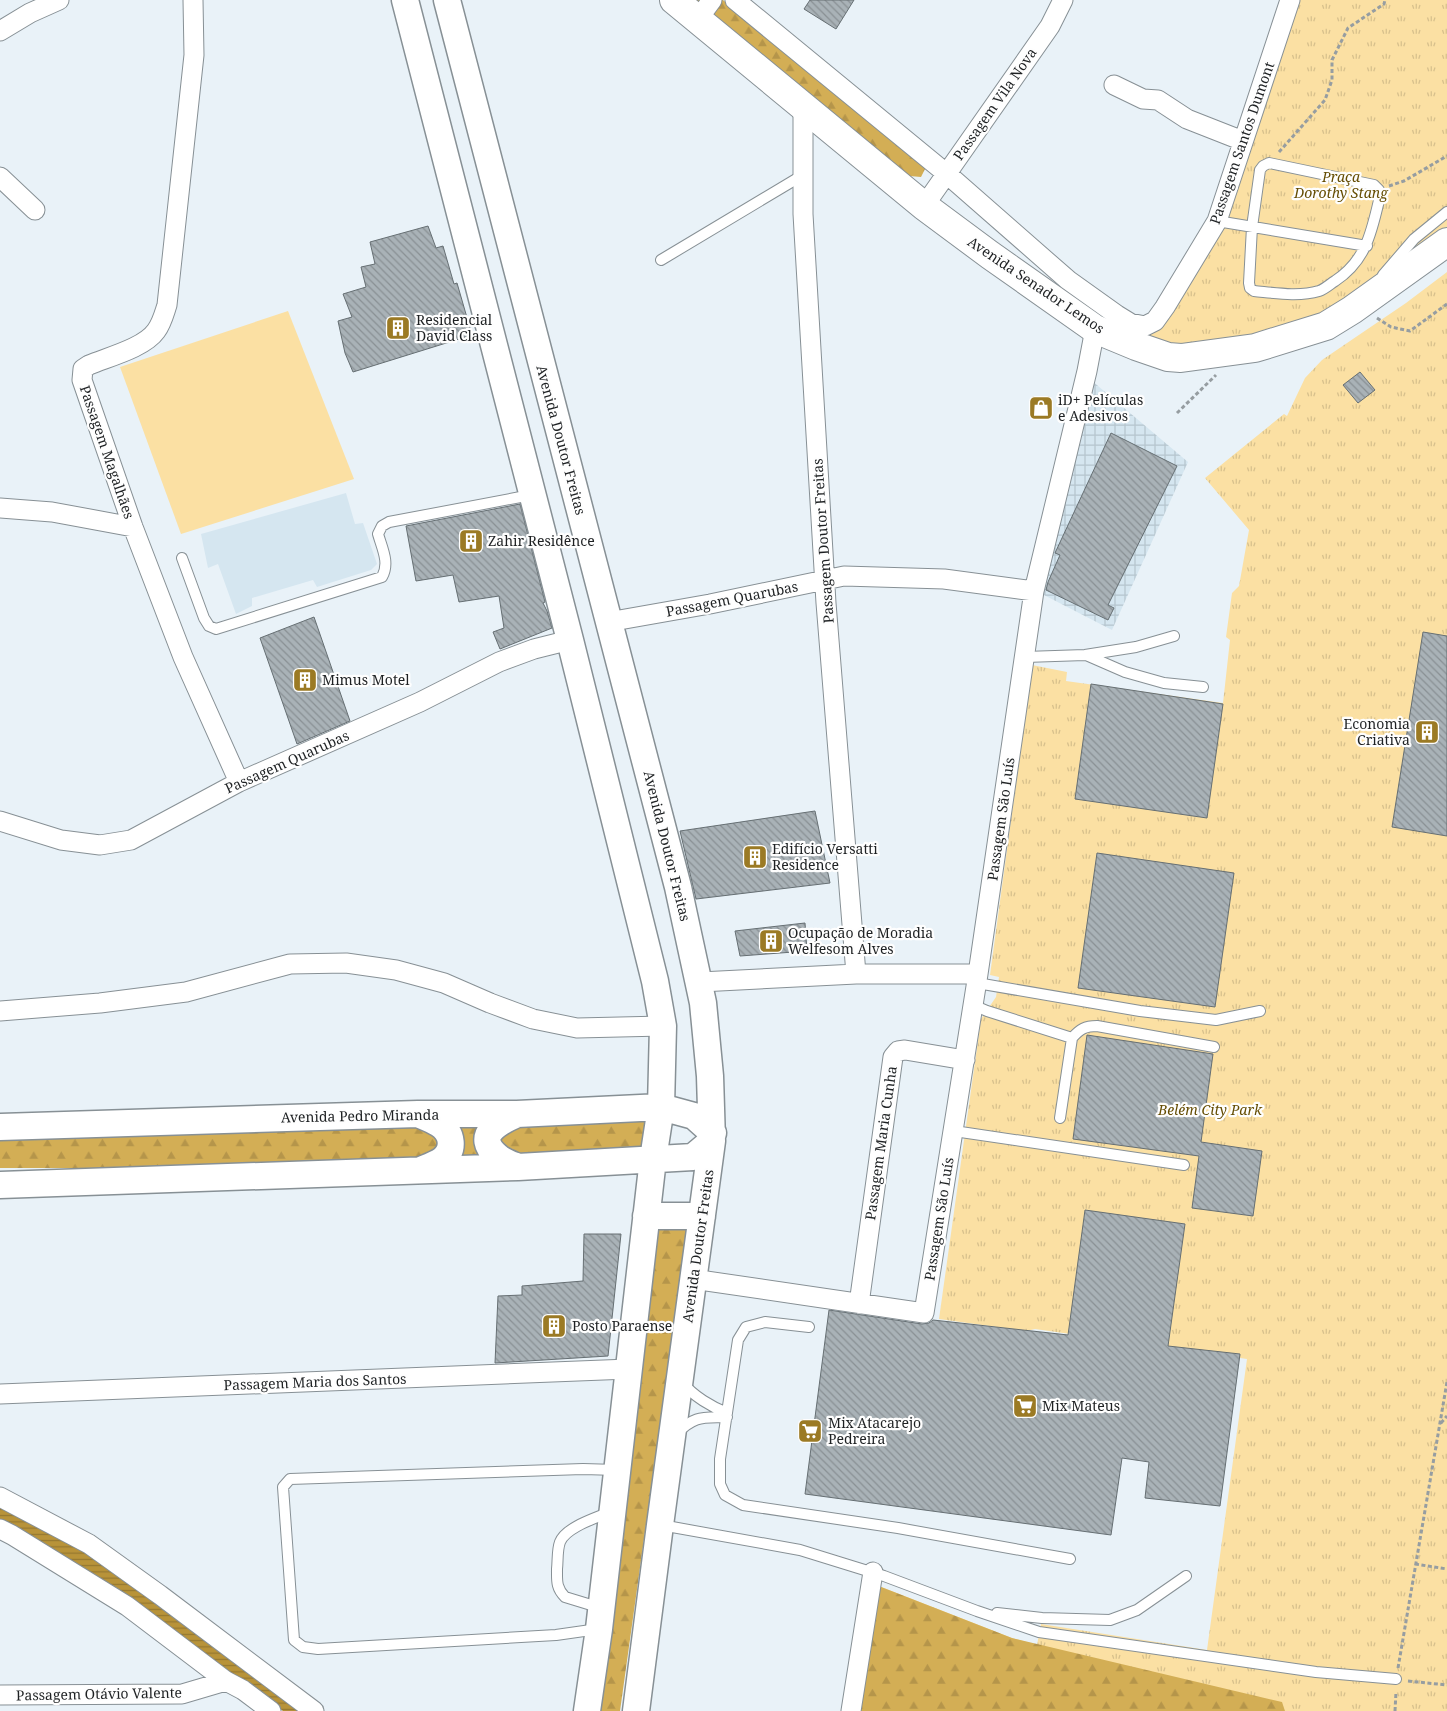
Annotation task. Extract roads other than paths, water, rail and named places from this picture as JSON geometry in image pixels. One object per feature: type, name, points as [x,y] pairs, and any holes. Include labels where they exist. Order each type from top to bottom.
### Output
[{"type":"main road","points":[[405,0],[570,640],[655,981],[663,1026],[661,1107],[646,1216],[600,1619],[587,1711]]},
{"type":"main road","name":"Avenida Doutor Freitas","points":[[447,0],[678,887],[704,1003],[713,1137],[636,1711]]},
{"type":"main road","name":"Avenida Senador Lemos","points":[[674,0],[705,10],[803,107],[924,206],[1094,329],[1168,357],[1182,358],[1255,348],[1326,326],[1447,242]]},
{"type":"main road","points":[[438,129],[461,129],[478,119]]},
{"type":"main road","points":[[455,194],[471,186],[488,185],[496,189]]},
{"type":"main road","name":"Avenida Pedro Miranda","points":[[0,1127],[418,1114],[517,1114],[661,1107],[694,1116],[713,1137]]},
{"type":"main road","points":[[418,1114],[441,1125],[448,1133],[452,1142],[451,1150],[442,1160],[420,1171]]},
{"type":"main road","points":[[517,1114],[497,1123],[490,1130],[488,1139],[489,1147],[497,1157],[518,1167]]},
{"type":"main road","points":[[0,1185],[420,1171],[653,1159],[693,1156],[713,1137]]},
{"type":"main road","points":[[646,1216],[702,1216]]},
{"type":"street","points":[[0,31],[30,13],[59,0]]},
{"type":"street","name":"Passagem Magalhães","points":[[193,0],[194,55],[167,305],[161,324],[155,333],[142,343],[89,365],[83,369],[82,380],[133,527],[182,657],[239,782]]},
{"type":"street","name":"Avenida Senador Lemos","points":[[735,0],[947,174],[1068,280],[1130,323],[1145,326]]},
{"type":"street","name":"Passagem Vila Nova","points":[[924,206],[1050,26],[1063,0]]},
{"type":"street","name":"Passagem Santos Dumont","points":[[1145,326],[1155,321],[1165,307],[1217,221],[1290,0]]},
{"type":"street","points":[[1114,85],[1143,99],[1158,100],[1187,119],[1244,141]]},
{"type":"street","name":"Passagem Doutor Freitas","points":[[803,107],[803,214],[825,579],[856,974]]},
{"type":"street","points":[[0,177],[34,210]]},
{"type":"street","name":"Passagem São Luís","points":[[859,1304],[924,1313],[978,979],[1034,591],[1087,371],[1094,329]]},
{"type":"street","points":[[0,508],[52,512],[133,527]]},
{"type":"street","name":"Passagem Quarubas","points":[[608,622],[710,604],[844,576],[944,579],[1034,591]]},
{"type":"street","name":"Passagem Quarubas","points":[[0,821],[61,840],[100,845],[131,840],[239,782],[420,702],[499,662],[534,649],[570,640]]},
{"type":"street","points":[[0,1011],[100,1003],[186,992],[290,964],[346,963],[396,970],[444,983],[533,1019],[577,1028],[663,1026]]},
{"type":"street","points":[[700,982],[856,974],[978,979]]},
{"type":"street","name":"Passagem Maria Cunha","points":[[859,1304],[894,1058],[898,1052],[905,1050],[965,1060]]},
{"type":"street","points":[[694,1279],[859,1304]]},
{"type":"street","name":"Passagem Maria dos Santos","points":[[0,1394],[629,1369]]},
{"type":"street","points":[[0,1497],[89,1544],[160,1594],[314,1711]]},
{"type":"street","points":[[0,1529],[127,1606],[226,1681],[243,1690],[271,1711]]},
{"type":"street","points":[[851,1711],[873,1572]]},
{"type":"street","points":[[243,1690],[259,1670]]},
{"type":"street","name":"Passagem Otávio Valente","points":[[0,1695],[182,1703],[226,1681]]},
{"type":"lane","points":[[1269,164],[1374,185],[1379,190],[1380,196],[1367,246],[1355,264],[1341,277],[1320,291],[1293,294],[1254,292],[1250,288],[1249,283],[1252,226],[1260,170],[1263,166],[1269,164]]},
{"type":"lane","points":[[661,260],[803,175]]},
{"type":"lane","points":[[1358,303],[1414,239],[1447,212]]},
{"type":"lane","points":[[1217,221],[1367,246]]},
{"type":"lane","points":[[182,558],[204,618],[209,626],[216,629],[382,577],[386,570],[386,562],[378,534],[382,526],[389,522],[532,494]]},
{"type":"lane","points":[[1025,657],[1085,655],[1136,647],[1174,636]]},
{"type":"lane","points":[[1085,655],[1124,672],[1164,683],[1203,687]]},
{"type":"lane","points":[[978,979],[1140,1011],[1216,1020],[1260,1011]]},
{"type":"lane","points":[[973,1005],[1072,1038]]},
{"type":"lane","points":[[1060,1118],[1072,1038],[1081,1029],[1088,1026],[1097,1026],[1214,1048]]},
{"type":"lane","points":[[954,1131],[1184,1164]]},
{"type":"lane","points":[[809,1328],[765,1322],[746,1327],[738,1340],[720,1459],[720,1484],[725,1495],[743,1505],[898,1528],[1070,1559]]},
{"type":"lane","points":[[680,1379],[704,1400],[727,1415]]},
{"type":"lane","points":[[671,1439],[686,1424],[700,1417],[727,1415]]},
{"type":"lane","points":[[600,1619],[546,1635],[318,1648],[303,1647],[294,1640],[283,1487],[290,1479],[583,1469],[618,1470]]},
{"type":"lane","points":[[600,1619],[560,1593],[557,1587],[558,1550],[561,1539],[569,1530],[613,1510]]},
{"type":"lane","points":[[660,1525],[800,1550],[873,1572],[977,1611],[1040,1632],[1316,1672],[1396,1679]]},
{"type":"lane","points":[[977,1611],[1042,1618],[1110,1620],[1138,1610],[1186,1576]]},
{"type":"place","name":"Residencial David Class","points":[[398,328]]},
{"type":"place","name":"iD+ Películas e Adesivos","points":[[1041,408]]},
{"type":"place","name":"Zahir Residênce","points":[[471,541]]},
{"type":"place","name":"Mimus Motel","points":[[305,680]]},
{"type":"place","name":"Economia Criativa","points":[[1427,732]]},
{"type":"place","name":"Edifício Versatti Residence","points":[[755,857]]},
{"type":"place","name":"Ocupação de Moradia Welfesom Alves","points":[[771,941]]},
{"type":"place","name":"Posto Paraense","points":[[554,1326]]},
{"type":"place","name":"Mix Mateus","points":[[1025,1406]]},
{"type":"place","name":"Mix Atacarejo Pedreira","points":[[810,1431]]},
{"type":"park label","name":"Praça Dorothy Stang","points":[[1341,186]]},
{"type":"park label","name":"Belém City Park","points":[[1210,1110]]}]
